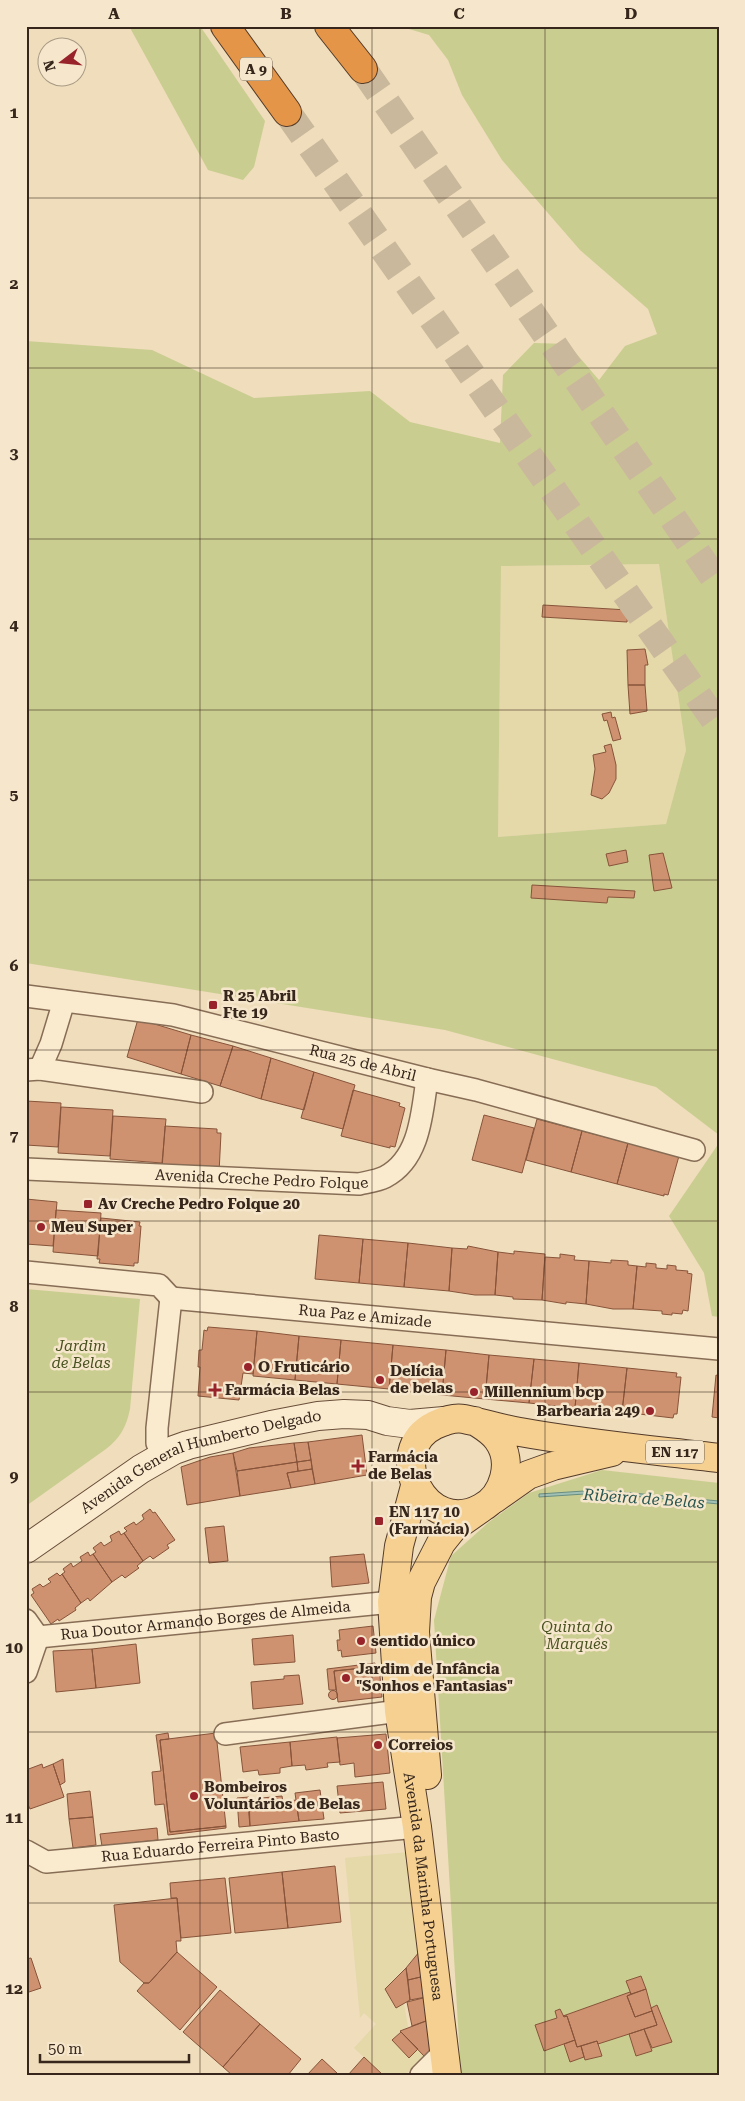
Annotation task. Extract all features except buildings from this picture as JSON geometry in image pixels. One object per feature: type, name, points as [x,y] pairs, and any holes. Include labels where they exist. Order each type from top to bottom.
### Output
[{"type":"highway","name":"A 9","points":[[225,26],[287,112]]},
{"type":"highway","points":[[329,26],[363,69]]},
{"type":"main road","name":"Avenida General Humberto Delgado","points":[[26,1549],[141,1469],[163,1456],[188,1445],[318,1416],[368,1415],[387,1421],[410,1424],[444,1421]]},
{"type":"main road","points":[[413,1476],[414,1451],[420,1438],[431,1428],[444,1421],[459,1418],[535,1435],[631,1447]]},
{"type":"main road","points":[[387,1421],[398,1435],[413,1476],[424,1499],[436,1508],[450,1513],[466,1513],[487,1504],[502,1487],[506,1471],[505,1455],[499,1441],[489,1429],[475,1421]]},
{"type":"main road","name":"Avenida da Marinha Portuguesa","points":[[446,2063],[432,1826],[420,1709],[415,1615],[421,1582],[441,1543],[452,1528],[528,1475],[553,1466],[631,1447]]},
{"type":"main road","name":"EN 117","points":[[631,1447],[719,1458]]},
{"type":"main road","name":"Avenida da Marinha Portuguesa","points":[[413,1476],[399,1546],[392,1602],[399,1711],[417,1827],[446,2063]]},
{"type":"street","name":"Rua 25 de Abril","points":[[26,996],[173,1015],[476,1090],[694,1150]]},
{"type":"street","points":[[64,1001],[51,1044],[33,1069],[202,1092]]},
{"type":"street","name":"Avenida Creche Pedro Folque","points":[[26,1169],[358,1184],[386,1177],[407,1159],[417,1136],[427,1079]]},
{"type":"street","points":[[26,1272],[159,1285],[170,1298],[157,1428],[157,1443],[163,1456]]},
{"type":"street","name":"Rua Paz e Amizade","points":[[170,1298],[719,1349]]},
{"type":"street","name":"Rua Doutor Armando Borges de Almeida","points":[[32,1629],[392,1602]]},
{"type":"street","points":[[26,1672],[32,1629]]},
{"type":"street","points":[[225,1734],[399,1711]]},
{"type":"street","name":"Rua Eduardo Ferreira Pinto Basto","points":[[26,1852],[46,1862],[417,1827]]},
{"type":"street","points":[[421,2075],[446,2063]]},
{"type":"shaded area","points":[[659,564],[686,750],[666,824],[498,837],[501,566]]},
{"type":"shaded area","points":[[408,1852],[423,1948],[385,1989],[395,2008],[404,2004],[408,2027],[401,2030],[392,2040],[409,2058],[418,2049],[424,2056],[405,2075],[383,2075],[354,2048],[376,2024],[364,2013],[360,2018],[345,1858]]},
{"type":"green space","points":[[129,26],[200,26],[265,121],[254,167],[243,180],[208,170]]},
{"type":"green space","points":[[399,26],[719,26],[719,1135],[656,1087],[445,1030],[26,963],[26,341],[152,350],[254,398],[370,391],[410,422],[500,443],[503,375],[534,343],[568,344],[599,380],[625,346],[657,334],[648,309],[580,250],[502,160],[462,95],[448,60],[429,35]],"holes":[[[659,564],[686,750],[666,824],[498,837],[501,566]]]},
{"type":"green space","points":[[719,1143],[719,1317],[712,1316],[704,1273],[669,1216]]},
{"type":"green space","name":"Jardim de Belas","points":[[26,1289],[140,1299],[130,1409],[122,1432],[106,1449],[26,1506]]},
{"type":"green space","name":"Quinta do Marquês","points":[[602,1470],[719,1483],[719,2075],[461,2075],[434,1620],[451,1556],[489,1522],[529,1493]]},
{"type":"water","points":[[599,1490],[719,1501],[719,1504],[600,1493],[539,1497],[539,1494]]},
{"type":"tunnel","points":[[363,69],[719,585]]},
{"type":"tunnel","points":[[287,112],[719,726]]},
{"type":"place","name":"R 25 Abril Fte 19","points":[[213,1005]]},
{"type":"place","name":"Av Creche Pedro Folque 20","points":[[88,1204]]},
{"type":"place","name":"Meu Super","points":[[41,1227]]},
{"type":"place","name":"O Fruticário","points":[[248,1367]]},
{"type":"place","name":"Delícia de belas","points":[[380,1380]]},
{"type":"place","name":"Farmácia Belas","points":[[215,1390]]},
{"type":"place","name":"Millennium bcp","points":[[474,1392]]},
{"type":"place","name":"Barbearia 249","points":[[650,1411]]},
{"type":"place","name":"Farmácia de Belas","points":[[358,1466]]},
{"type":"place","name":"EN 117 10 (Farmácia)","points":[[379,1521]]},
{"type":"place","name":"sentido único","points":[[361,1641]]},
{"type":"place","name":"Jardim de Infância \"Sonhos e Fantasias\"","points":[[346,1678]]},
{"type":"place","name":"Correios","points":[[378,1745]]},
{"type":"place","name":"Bombeiros Voluntários de Belas","points":[[194,1796]]},
{"type":"water label","name":"Ribeira de Belas","points":[[644,1498]]}]
